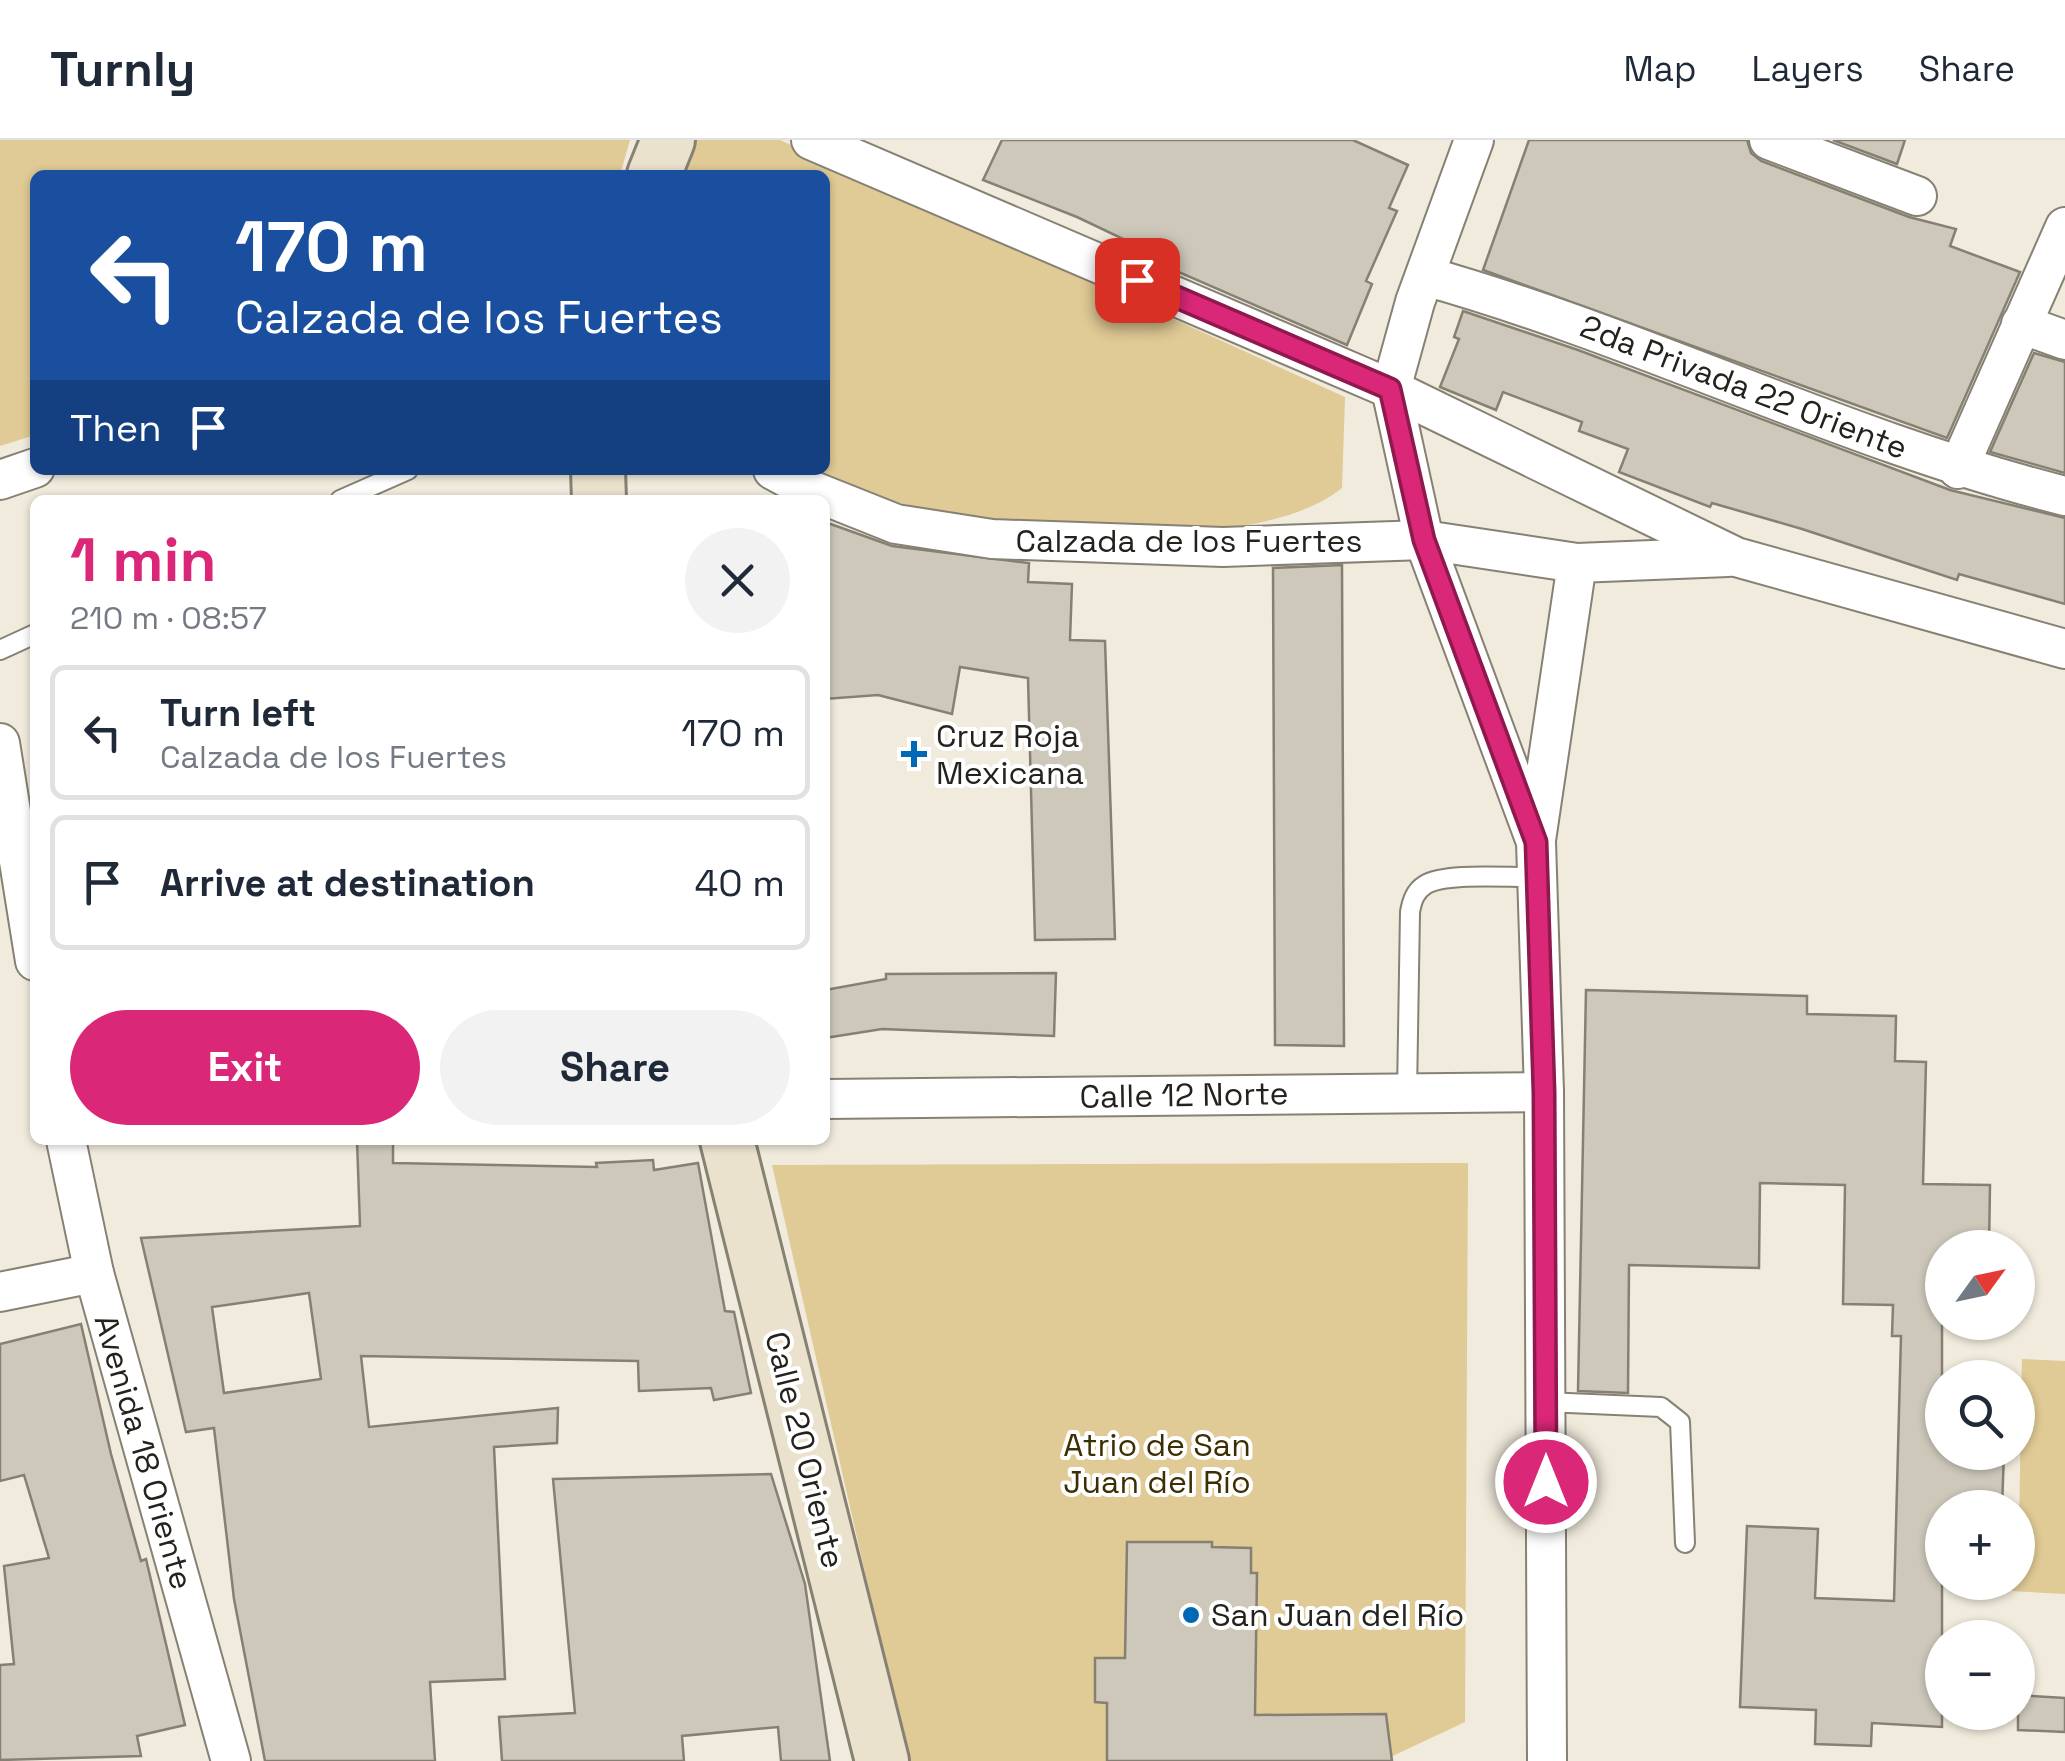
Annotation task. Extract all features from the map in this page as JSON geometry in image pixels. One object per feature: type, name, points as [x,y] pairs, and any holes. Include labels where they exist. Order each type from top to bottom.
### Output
[{"type":"street","points":[[656,170],[668,140]]},
{"type":"street","name":"Calzada de los Fuertes","points":[[811,140],[1390,389],[1736,557],[2065,649]]},
{"type":"street","points":[[1474,140],[1390,389],[1424,540],[1536,860]]},
{"type":"street","points":[[1769,140],[1917,196]]},
{"type":"street","points":[[1958,469],[2065,227]]},
{"type":"street","name":"2da Privada 22 Oriente","points":[[1425,276],[1527,304],[1958,469],[2065,496]]},
{"type":"street","points":[[2021,324],[2065,340]]},
{"type":"street","points":[[0,480],[30,470]]},
{"type":"street","name":"Calzada de los Fuertes","points":[[782,475],[823,495]]},
{"type":"street","name":"Calzada de los Fuertes","points":[[830,498],[896,524],[992,539],[1224,547],[1424,540],[1578,563],[1736,557]]},
{"type":"street","points":[[1547,1761],[1544,1092],[1536,860],[1578,563]]},
{"type":"street","points":[[0,743],[30,930]]},
{"type":"street","name":"Calle 12 Norte","points":[[830,1099],[1544,1092]]},
{"type":"street","name":"Avenida 18 Oriente","points":[[67,1145],[94,1274],[231,1761]]},
{"type":"street","name":"Calle 20 Oriente","points":[[728,1145],[882,1761]]},
{"type":"street","points":[[0,1292],[94,1274]]},
{"type":"lane","points":[[351,495],[397,475]]},
{"type":"lane","points":[[0,650],[30,636]]},
{"type":"lane","points":[[1407,1093],[1410,912],[1414,896],[1426,884],[1536,860]]},
{"type":"lane","points":[[1546,1402],[1661,1407],[1680,1422],[1685,1543]]},
{"type":"green space","points":[[0,140],[630,140],[621,170],[30,170],[30,437],[0,446]]},
{"type":"green space","points":[[693,140],[780,140],[1345,397],[1342,488],[1293,513],[1229,528],[1154,533],[992,521],[915,507],[809,475],[830,475],[830,170],[679,170]]},
{"type":"green space","name":"Atrio de San Juan del Río","points":[[1468,1163],[1465,1722],[1382,1761],[908,1761],[772,1165]]},
{"type":"green space","points":[[2022,1359],[2065,1361],[2065,1594],[2035,1592],[2035,1490],[2020,1490],[2020,1470],[2035,1470],[2035,1360]]},
{"type":"building","points":[[1002,140],[1353,140],[1408,165],[1389,208],[1397,211],[1366,281],[1372,284],[1347,345],[1160,264],[1163,258],[1077,217],[983,180]]},
{"type":"building","points":[[1529,140],[1747,140],[1751,153],[1761,161],[1909,217],[1956,229],[1950,246],[2020,272],[1947,438],[1483,270]]},
{"type":"building","points":[[1833,140],[1905,140],[1897,164]]},
{"type":"building","points":[[1463,311],[1578,350],[1950,490],[2065,518],[2065,604],[1959,574],[1957,580],[1802,529],[1712,503],[1710,507],[1619,472],[1628,449],[1579,431],[1582,422],[1503,392],[1496,410],[1440,387],[1459,339],[1454,337]]},
{"type":"building","points":[[2034,353],[2065,362],[2065,473],[1990,452]]},
{"type":"building","points":[[830,524],[892,546],[1029,563],[1028,582],[1072,584],[1070,640],[1105,641],[1115,939],[1035,940],[1028,678],[960,667],[952,714],[878,695],[830,699]]},
{"type":"building","points":[[1342,565],[1344,1046],[1275,1045],[1273,568]]},
{"type":"building","points":[[1056,973],[1054,1036],[882,1029],[830,1037],[830,989],[886,979],[886,974]]},
{"type":"building","points":[[1586,990],[1807,996],[1807,1014],[1896,1016],[1895,1061],[1926,1062],[1923,1184],[1990,1185],[1989,1230],[1925,1230],[1925,1340],[1942,1340],[1942,1360],[1925,1360],[1925,1470],[2003,1470],[2003,1490],[1925,1490],[1925,1600],[1942,1600],[1942,1620],[1925,1620],[1925,1726],[1872,1723],[1871,1746],[1815,1744],[1816,1710],[1740,1707],[1747,1526],[1818,1529],[1815,1598],[1894,1601],[1901,1336],[1892,1336],[1893,1305],[1843,1304],[1845,1185],[1760,1183],[1759,1268],[1629,1265],[1628,1393],[1578,1391]]},
{"type":"building","points":[[357,1145],[393,1145],[393,1163],[597,1167],[596,1163],[653,1160],[654,1170],[698,1163],[725,1311],[734,1312],[751,1393],[714,1400],[711,1388],[639,1391],[638,1361],[361,1356],[369,1427],[558,1408],[557,1443],[494,1447],[505,1679],[430,1682],[435,1761],[265,1761],[234,1599],[214,1428],[186,1432],[141,1238],[360,1226]],"holes":[[[309,1293],[321,1379],[224,1393],[212,1307]]]},
{"type":"building","points":[[81,1324],[111,1454],[141,1561],[146,1559],[185,1725],[137,1736],[141,1756],[0,1760],[0,1665],[14,1664],[4,1566],[49,1558],[24,1475],[0,1481],[0,1344]]},
{"type":"building","points":[[771,1474],[805,1584],[830,1761],[781,1761],[778,1727],[682,1736],[684,1761],[502,1761],[499,1717],[575,1713],[553,1479]]},
{"type":"building","name":"San Juan del Río","points":[[1127,1542],[1212,1542],[1212,1547],[1251,1548],[1251,1573],[1257,1573],[1255,1715],[1386,1714],[1392,1761],[1107,1761],[1107,1703],[1095,1702],[1095,1658],[1125,1658]]},
{"type":"building","points":[[2035,1696],[2065,1698],[2065,1732],[2018,1730],[2035,1730]]},
{"type":"place","name":"Cruz Roja Mexicana","points":[[914,754]]},
{"type":"place","name":"San Juan del Río","points":[[1191,1615]]},
{"type":"route","points":[[1137,280],[1390,389],[1424,540],[1536,842],[1544,1092],[1546,1482]]}]
